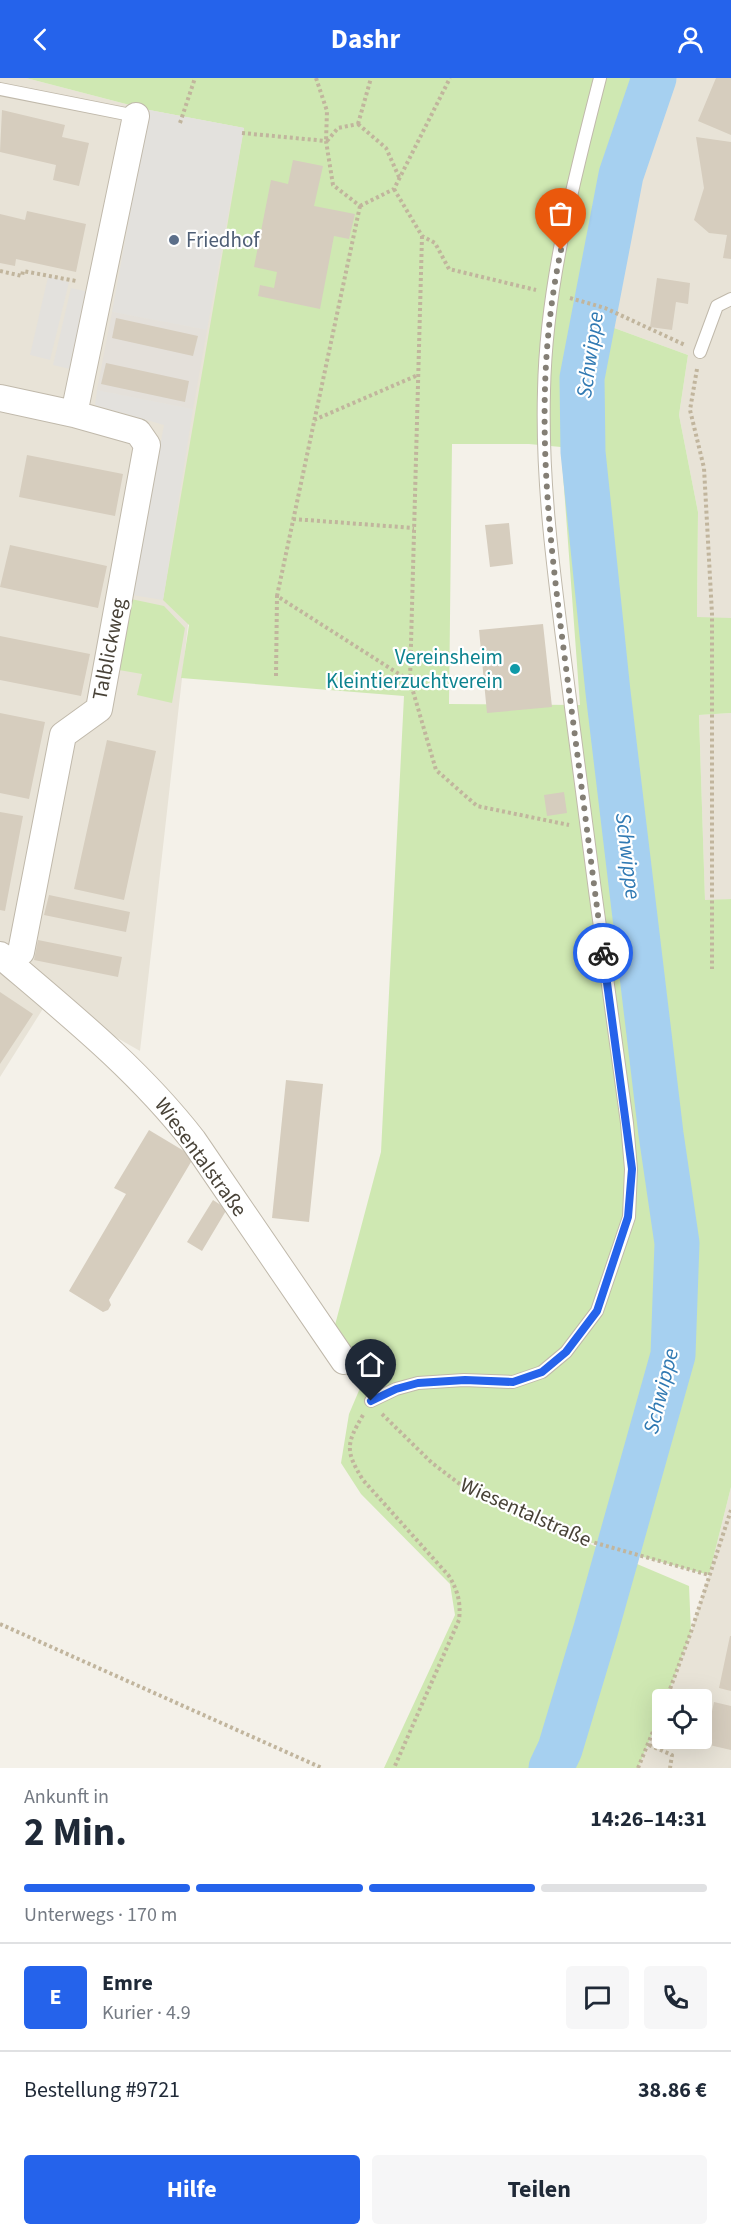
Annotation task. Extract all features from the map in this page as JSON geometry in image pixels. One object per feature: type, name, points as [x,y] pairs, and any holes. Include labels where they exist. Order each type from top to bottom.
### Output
[{"type":"street","points":[[74,414],[136,116]]},
{"type":"street","name":"Talblickweg","points":[[0,398],[74,414],[138,432],[147,445],[99,709],[63,735],[10,954]]},
{"type":"street","name":"Wiesentalstraße","points":[[10,954],[31,979],[167,1106],[193,1140],[344,1361]]},
{"type":"lane","points":[[371,1401],[396,1389],[418,1383],[465,1380],[513,1382],[542,1372],[566,1352],[597,1311],[628,1217],[632,1169],[558,599],[544,454],[544,388],[552,293],[578,164],[600,78]]},
{"type":"lane","points":[[0,89],[136,116]]},
{"type":"lane","points":[[700,352],[717,306],[731,299]]},
{"type":"path","points":[[180,123],[195,78]]},
{"type":"path","points":[[316,78],[327,111],[326,141],[333,185],[360,206]]},
{"type":"path","points":[[358,124],[370,78]]},
{"type":"path","points":[[360,206],[394,189],[450,78]]},
{"type":"path","points":[[326,141],[338,128],[358,124]]},
{"type":"path","points":[[358,124],[386,148],[399,178]]},
{"type":"path","points":[[242,133],[326,141]]},
{"type":"path","points":[[394,189],[422,236],[435,243],[449,269],[552,293]]},
{"type":"path","points":[[276,676],[277,596],[360,206]]},
{"type":"path","points":[[422,236],[410,681],[436,770],[477,806],[587,829]]},
{"type":"path","points":[[0,271],[22,276],[23,271],[100,286]]},
{"type":"path","points":[[576,300],[605,308],[700,352],[690,410],[704,468],[712,614],[712,969]]},
{"type":"path","points":[[314,420],[418,375]]},
{"type":"path","points":[[293,519],[414,528]]},
{"type":"path","points":[[277,596],[410,681]]},
{"type":"path","points":[[371,1401],[353,1432],[349,1448],[352,1462],[363,1480],[449,1576],[458,1591],[461,1607],[459,1620],[394,1768]]},
{"type":"path","name":"Wiesentalstraße","points":[[371,1401],[432,1463],[465,1488],[571,1536],[709,1575]]},
{"type":"path","points":[[670,1689],[731,1510]]},
{"type":"path","points":[[0,1624],[322,1768]]},
{"type":"path","points":[[638,1768],[652,1737]]},
{"type":"path","points":[[649,1745],[672,1755],[670,1768]]},
{"type":"shaded area","points":[[0,78],[26,78],[149,110],[244,128],[140,1051],[49,999],[0,1077]]},
{"type":"shaded area","points":[[664,78],[731,78],[731,618],[697,618],[698,512],[679,415],[688,355],[606,325],[634,159]]},
{"type":"shaded area","name":"Friedhof","points":[[149,110],[244,128],[207,330],[112,312]]},
{"type":"shaded area","points":[[48,277],[69,282],[50,360],[30,355]]},
{"type":"shaded area","points":[[71,288],[89,292],[70,369],[53,365]]},
{"type":"shaded area","points":[[112,312],[207,330],[193,409],[97,390]]},
{"type":"shaded area","points":[[97,390],[193,409],[163,600],[132,595],[164,425],[95,405]]},
{"type":"shaded area","points":[[731,713],[731,899],[705,901],[699,715]]},
{"type":"shaded area","points":[[731,1487],[731,1768],[638,1768],[652,1734],[652,1749],[712,1749],[712,1689],[670,1689],[709,1575]]},
{"type":"green space","points":[[26,78],[664,78],[634,159],[606,325],[688,355],[679,415],[698,512],[697,617],[731,618],[731,713],[699,715],[705,900],[731,899],[731,1487],[709,1575],[578,1539],[689,1586],[691,1632],[670,1689],[652,1689],[652,1734],[638,1768],[384,1768],[455,1615],[450,1584],[361,1494],[341,1463],[349,1414],[366,1374],[335,1325],[381,1152],[404,696],[181,678],[189,625],[163,600],[244,128],[149,110]],"holes":[[[452,444],[529,444],[561,447],[580,705],[449,704]]]},
{"type":"green space","points":[[131,599],[164,606],[185,628],[172,703],[137,695],[142,674],[119,670]]},
{"type":"building","points":[[716,78],[731,78],[731,135],[698,121]]},
{"type":"building","points":[[2,110],[65,125],[62,137],[89,143],[79,186],[53,180],[56,165],[0,152]]},
{"type":"building","points":[[696,137],[731,142],[731,259],[723,258],[727,235],[709,233],[694,220],[704,188]]},
{"type":"building","points":[[293,160],[323,166],[314,206],[355,214],[349,239],[334,236],[320,309],[258,296],[260,285],[274,288],[277,272],[254,267],[271,180],[288,184]]},
{"type":"building","points":[[27,211],[86,224],[76,272],[16,259],[15,266],[0,263],[0,214],[25,220]]},
{"type":"building","points":[[657,278],[690,283],[688,304],[676,302],[672,330],[650,327]]},
{"type":"building","points":[[116,318],[198,336],[193,356],[112,338]]},
{"type":"building","points":[[106,363],[189,381],[185,402],[101,384]]},
{"type":"building","points":[[27,455],[123,474],[115,516],[19,497]]},
{"type":"building","points":[[509,523],[513,564],[490,567],[485,525]]},
{"type":"building","points":[[10,545],[107,566],[98,608],[0,587]]},
{"type":"building","name":"Vereinsheim Kleintierzuchtverein","points":[[543,624],[552,707],[487,713],[479,630]]},
{"type":"building","points":[[0,636],[90,654],[81,696],[0,680]]},
{"type":"building","points":[[0,713],[45,722],[29,799],[0,793]]},
{"type":"building","points":[[107,740],[156,751],[124,900],[74,889]]},
{"type":"building","points":[[564,792],[567,813],[547,816],[544,795]]},
{"type":"building","points":[[0,812],[23,816],[5,911],[0,910]]},
{"type":"building","points":[[49,895],[130,912],[126,932],[44,915]]},
{"type":"building","points":[[38,940],[122,957],[118,977],[34,960]]},
{"type":"building","points":[[0,992],[33,1014],[0,1064]]},
{"type":"building","points":[[286,1080],[323,1084],[309,1222],[272,1218]]},
{"type":"building","points":[[149,1130],[194,1157],[109,1300],[111,1305],[103,1312],[69,1291],[126,1194],[114,1188]]},
{"type":"building","points":[[213,1200],[227,1209],[202,1251],[187,1242]]},
{"type":"building","points":[[731,1636],[731,1691],[719,1688]]},
{"type":"building","points":[[714,1702],[731,1706],[731,1750],[712,1746]]},
{"type":"waterway","name":"Schwippe","points":[[551,1768],[560,1749],[596,1629],[673,1355],[677,1243],[661,1134],[608,692],[583,452],[582,378],[621,175],[654,78]]},
{"type":"way so far","points":[[561,250],[552,293],[544,388],[544,454],[558,599],[603,953]]},
{"type":"place","name":"Friedhof","points":[[174,240]]},
{"type":"place","name":"Vereinsheim Kleintierzuchtverein","points":[[515,669]]},
{"type":"route","points":[[371,1401],[396,1389],[418,1383],[465,1380],[513,1382],[542,1372],[566,1352],[597,1311],[628,1217],[632,1169],[603,953]]}]
